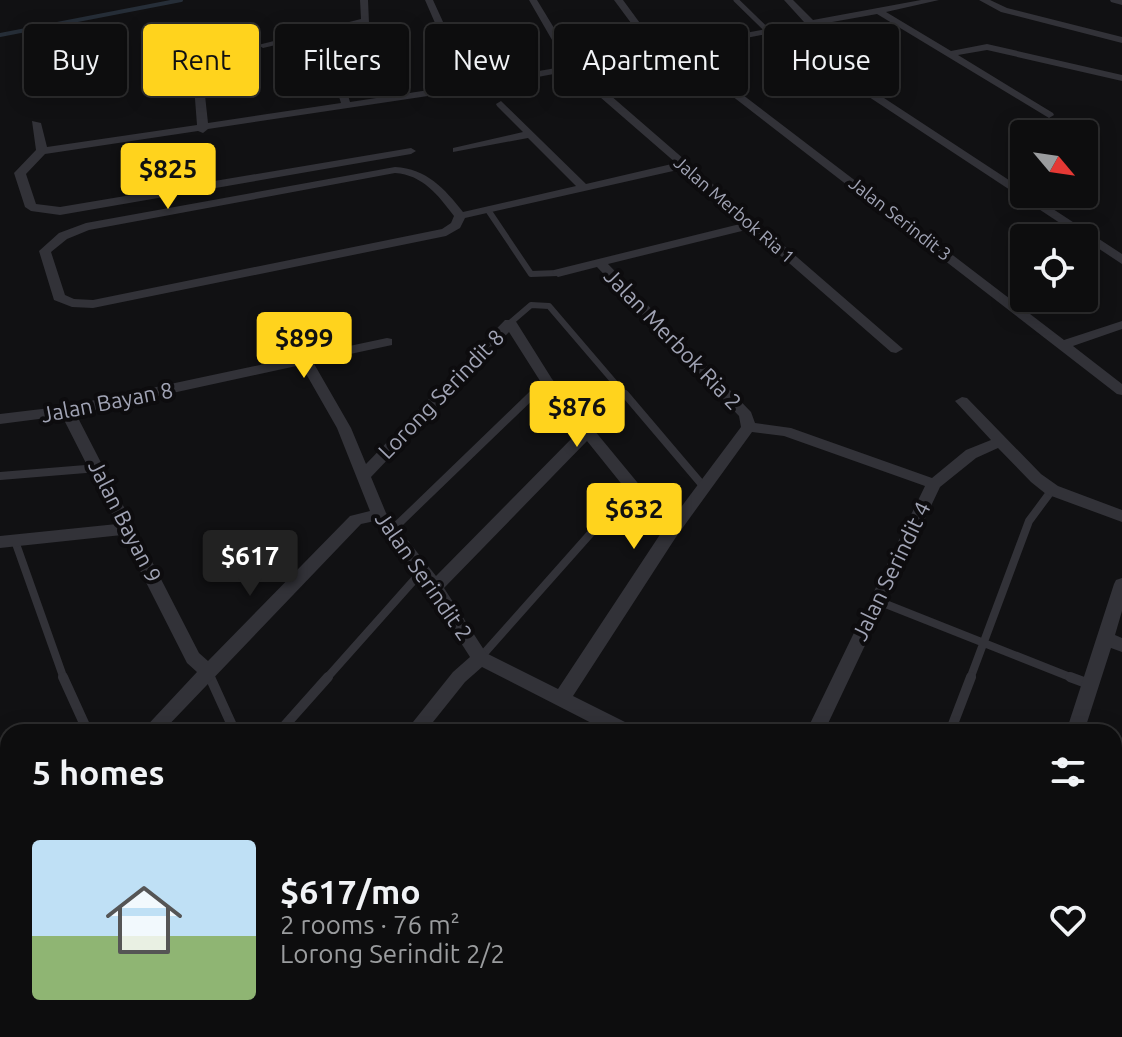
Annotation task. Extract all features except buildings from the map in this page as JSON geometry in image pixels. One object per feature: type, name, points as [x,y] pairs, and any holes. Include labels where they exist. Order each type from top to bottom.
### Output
[{"type":"street","points":[[263,45],[366,21],[364,0]]},
{"type":"street","points":[[429,0],[440,24]]},
{"type":"street","name":"Jalan Merbok Ria 1","points":[[533,0],[554,35]]},
{"type":"street","points":[[618,0],[636,24]]},
{"type":"street","points":[[788,0],[811,23]]},
{"type":"street","points":[[806,24],[879,11],[906,2],[935,0]]},
{"type":"street","points":[[983,0],[1004,10],[1122,40]]},
{"type":"street","points":[[1114,0],[1122,2]]},
{"type":"street","points":[[879,11],[1049,115]]},
{"type":"street","points":[[949,54],[987,47],[1122,78]]},
{"type":"street","points":[[411,151],[60,211],[31,207],[20,173],[42,151],[203,130],[425,93]]},
{"type":"street","points":[[200,96],[203,130]]},
{"type":"street","points":[[343,96],[346,104]]},
{"type":"street","name":"Jalan Merbok Ria 1","points":[[605,96],[896,349]]},
{"type":"street","name":"Jalan Serindit 3","points":[[738,96],[1122,391]]},
{"type":"street","points":[[871,96],[1122,260]]},
{"type":"street","points":[[501,104],[584,188]]},
{"type":"street","points":[[36,123],[42,151]]},
{"type":"street","points":[[457,150],[531,134]]},
{"type":"street","points":[[460,216],[683,165]]},
{"type":"street","points":[[412,169],[425,176],[460,216],[456,225],[446,232],[93,304],[72,303],[59,297],[45,251],[63,236],[86,227],[395,170],[412,169]]},
{"type":"street","points":[[558,273],[750,225]]},
{"type":"street","name":"Jalan Merbok Ria 2","points":[[600,263],[747,421]]},
{"type":"street","points":[[1063,345],[1122,325]]},
{"type":"street","points":[[514,330],[547,381],[670,533]]},
{"type":"street","name":"Lorong Serindit 8","points":[[362,477],[514,330]]},
{"type":"street","name":"Jalan Bayan 8","points":[[0,419],[67,411],[387,342]]},
{"type":"street","points":[[305,360],[344,428],[362,477]]},
{"type":"street","points":[[962,401],[1036,478],[1052,490],[1122,516]]},
{"type":"street","name":"Jalan Bayan 9","points":[[67,411],[99,468],[193,658],[208,671]]},
{"type":"street","points":[[562,698],[747,421],[786,431],[934,484]]},
{"type":"street","points":[[435,587],[588,431]]},
{"type":"street","name":"Jalan Serindit 4","points":[[819,724],[934,484],[971,454],[1001,441]]},
{"type":"street","name":"Jalan Serindit 2","points":[[362,477],[379,515],[423,570],[480,658],[611,724]]},
{"type":"street","points":[[158,724],[356,520],[379,515]]},
{"type":"street","points":[[8,541],[128,529]]},
{"type":"street","points":[[1077,724],[1089,684],[1113,642],[1122,584]]},
{"type":"street","points":[[421,724],[459,677],[480,658]]},
{"type":"lane","points":[[736,0],[764,24]]},
{"type":"lane","points":[[488,210],[531,274],[542,276],[558,273]]},
{"type":"lane","points":[[514,330],[531,305],[549,306],[704,487]]},
{"type":"lane","points":[[393,529],[547,381]]},
{"type":"lane","points":[[0,476],[99,468]]},
{"type":"lane","points":[[480,658],[631,488]]},
{"type":"lane","points":[[953,724],[1029,521],[1052,490]]},
{"type":"lane","points":[[8,541],[84,724]]},
{"type":"lane","points":[[286,724],[423,570]]},
{"type":"lane","points":[[876,600],[1089,684]]},
{"type":"lane","points":[[208,671],[231,724]]},
{"type":"waterway","points":[[0,35],[181,0]]}]
